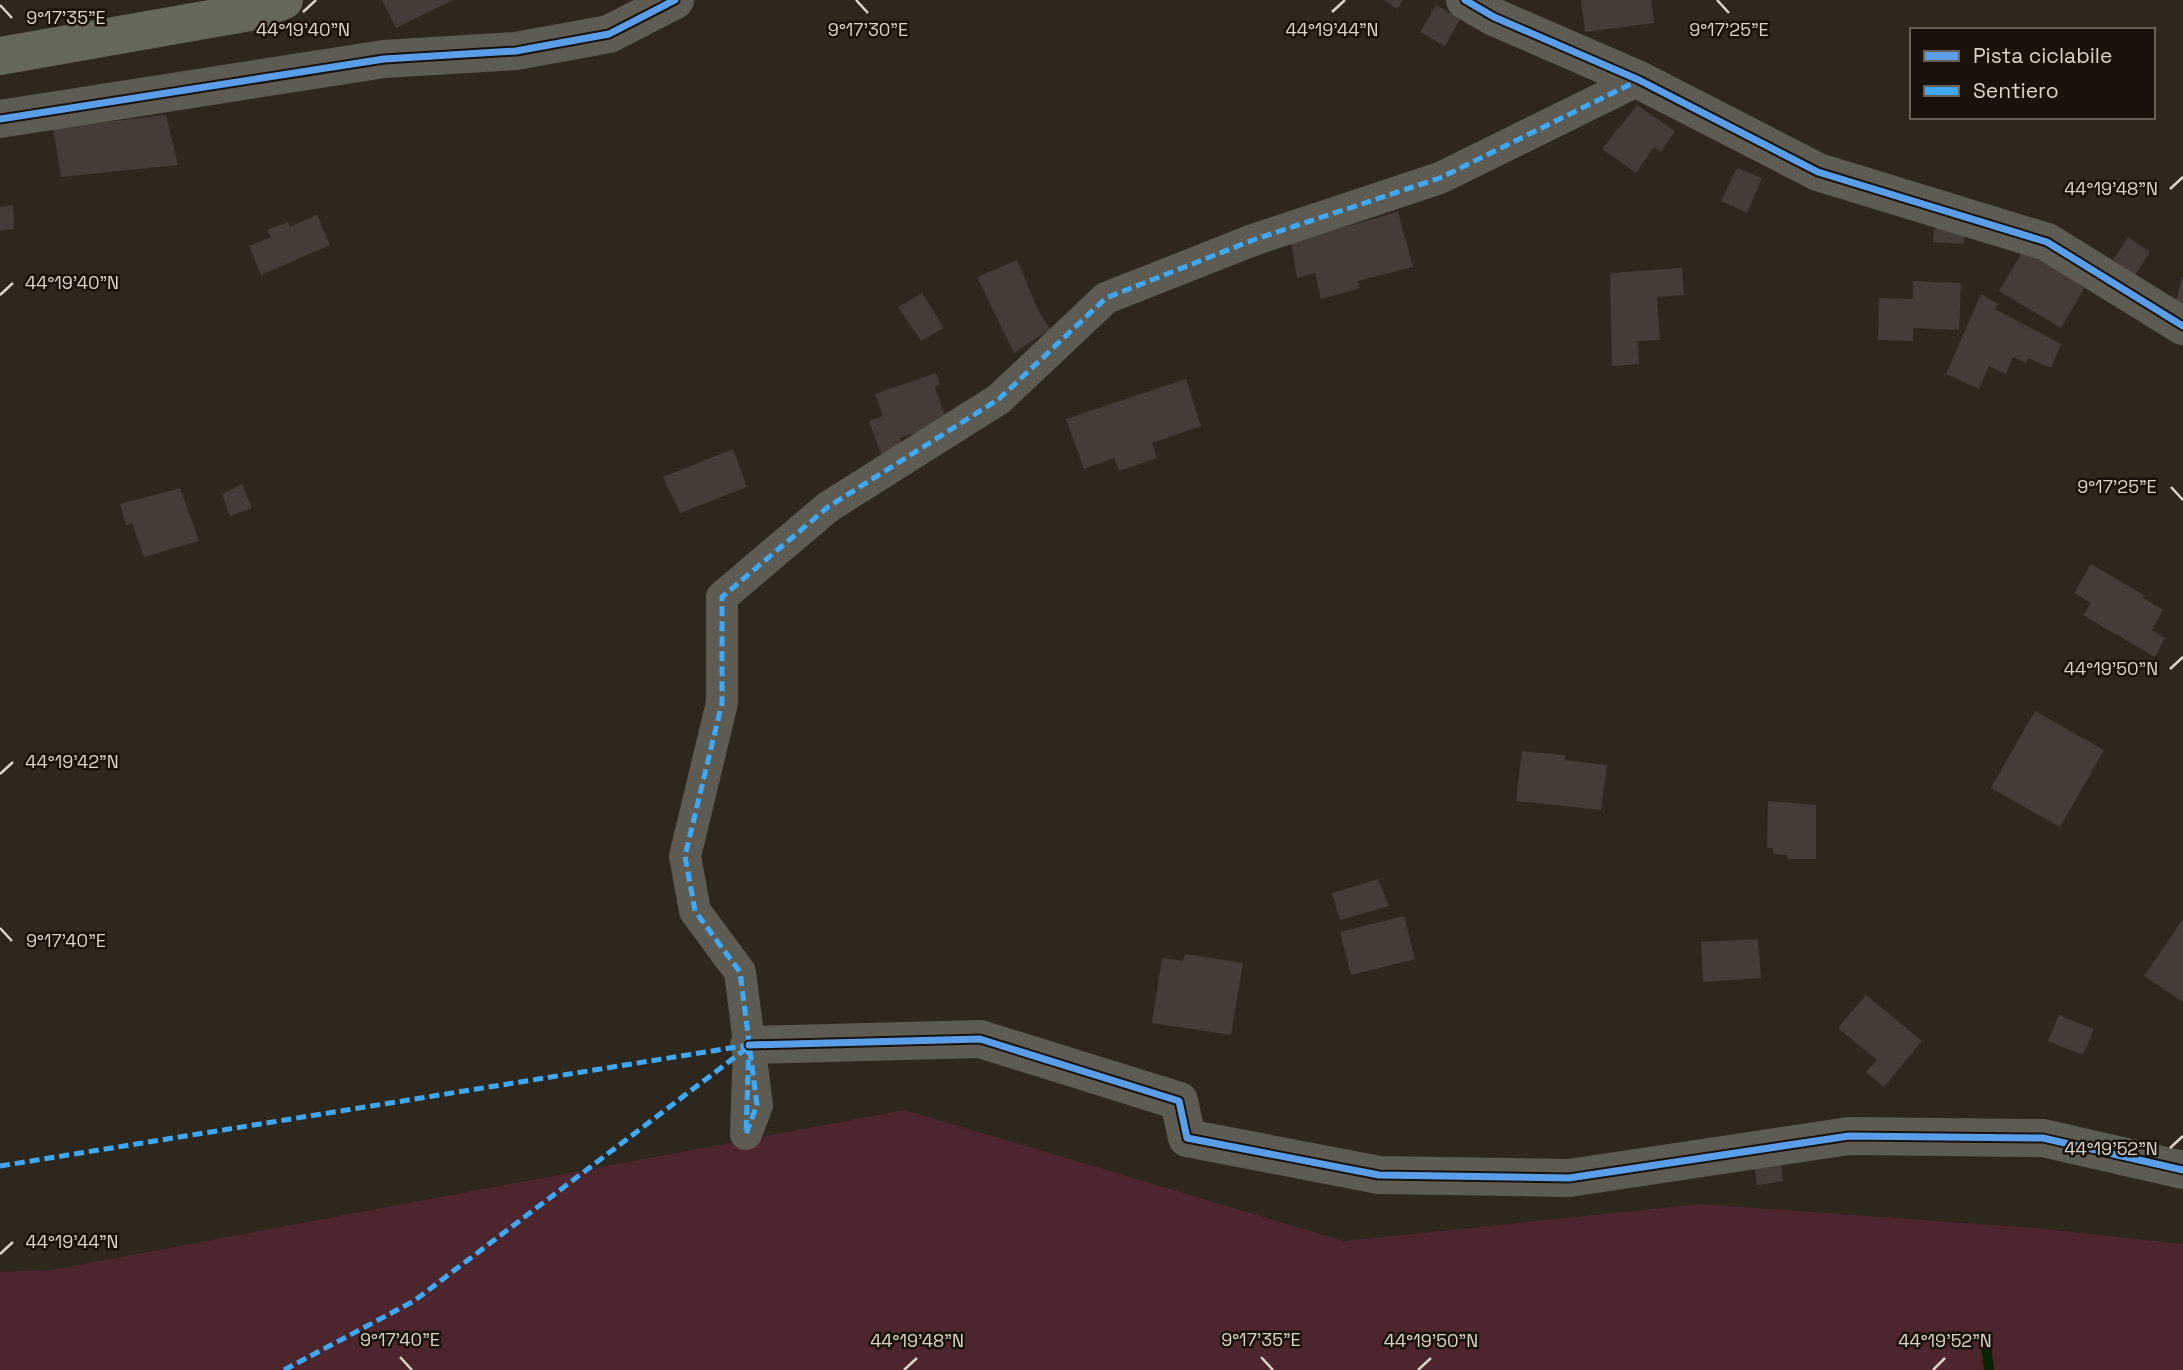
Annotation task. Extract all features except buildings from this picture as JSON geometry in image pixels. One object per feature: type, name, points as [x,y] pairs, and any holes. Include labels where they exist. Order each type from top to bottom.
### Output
[{"type":"main road","points":[[0,56],[261,10],[284,0]]},
{"type":"street","points":[[0,119],[384,59],[516,51],[609,34],[675,0]]},
{"type":"street","points":[[1465,0],[1494,17],[1639,80],[1818,172],[2047,242],[2183,326]]},
{"type":"street","points":[[1639,80],[1440,178],[1253,240],[1106,298],[999,399],[828,507],[722,597],[722,703],[685,856],[695,911],[740,972],[749,1045],[980,1039],[1179,1101],[1187,1138],[1379,1175],[1569,1178],[1849,1136],[2043,1138],[2183,1170]]},
{"type":"shaded area","points":[[905,1110],[1344,1241],[1701,1204],[2035,1228],[2183,1244],[2183,1370],[0,1370],[0,1272],[52,1270]]},
{"type":"waterway","points":[[1986,1345],[1989,1370]]},
{"type":"marked path","points":[[749,1045],[746,1134],[757,1105],[740,972],[695,911],[685,856],[722,703],[722,597],[828,507],[999,399],[1106,298],[1253,240],[1440,178],[1639,80]]},
{"type":"marked path","points":[[0,1166],[749,1045]]},
{"type":"marked path","points":[[284,1370],[414,1301],[747,1048]]},
{"type":"cycle path","points":[[0,119],[384,59],[516,51],[609,34],[675,0]]},
{"type":"cycle path","points":[[1465,0],[1494,17],[1639,80],[1818,172],[2047,242],[2183,326]]},
{"type":"cycle path","points":[[749,1045],[980,1039],[1179,1101],[1187,1138],[1379,1175],[1569,1178],[1849,1136],[2043,1138],[2183,1170]]}]
